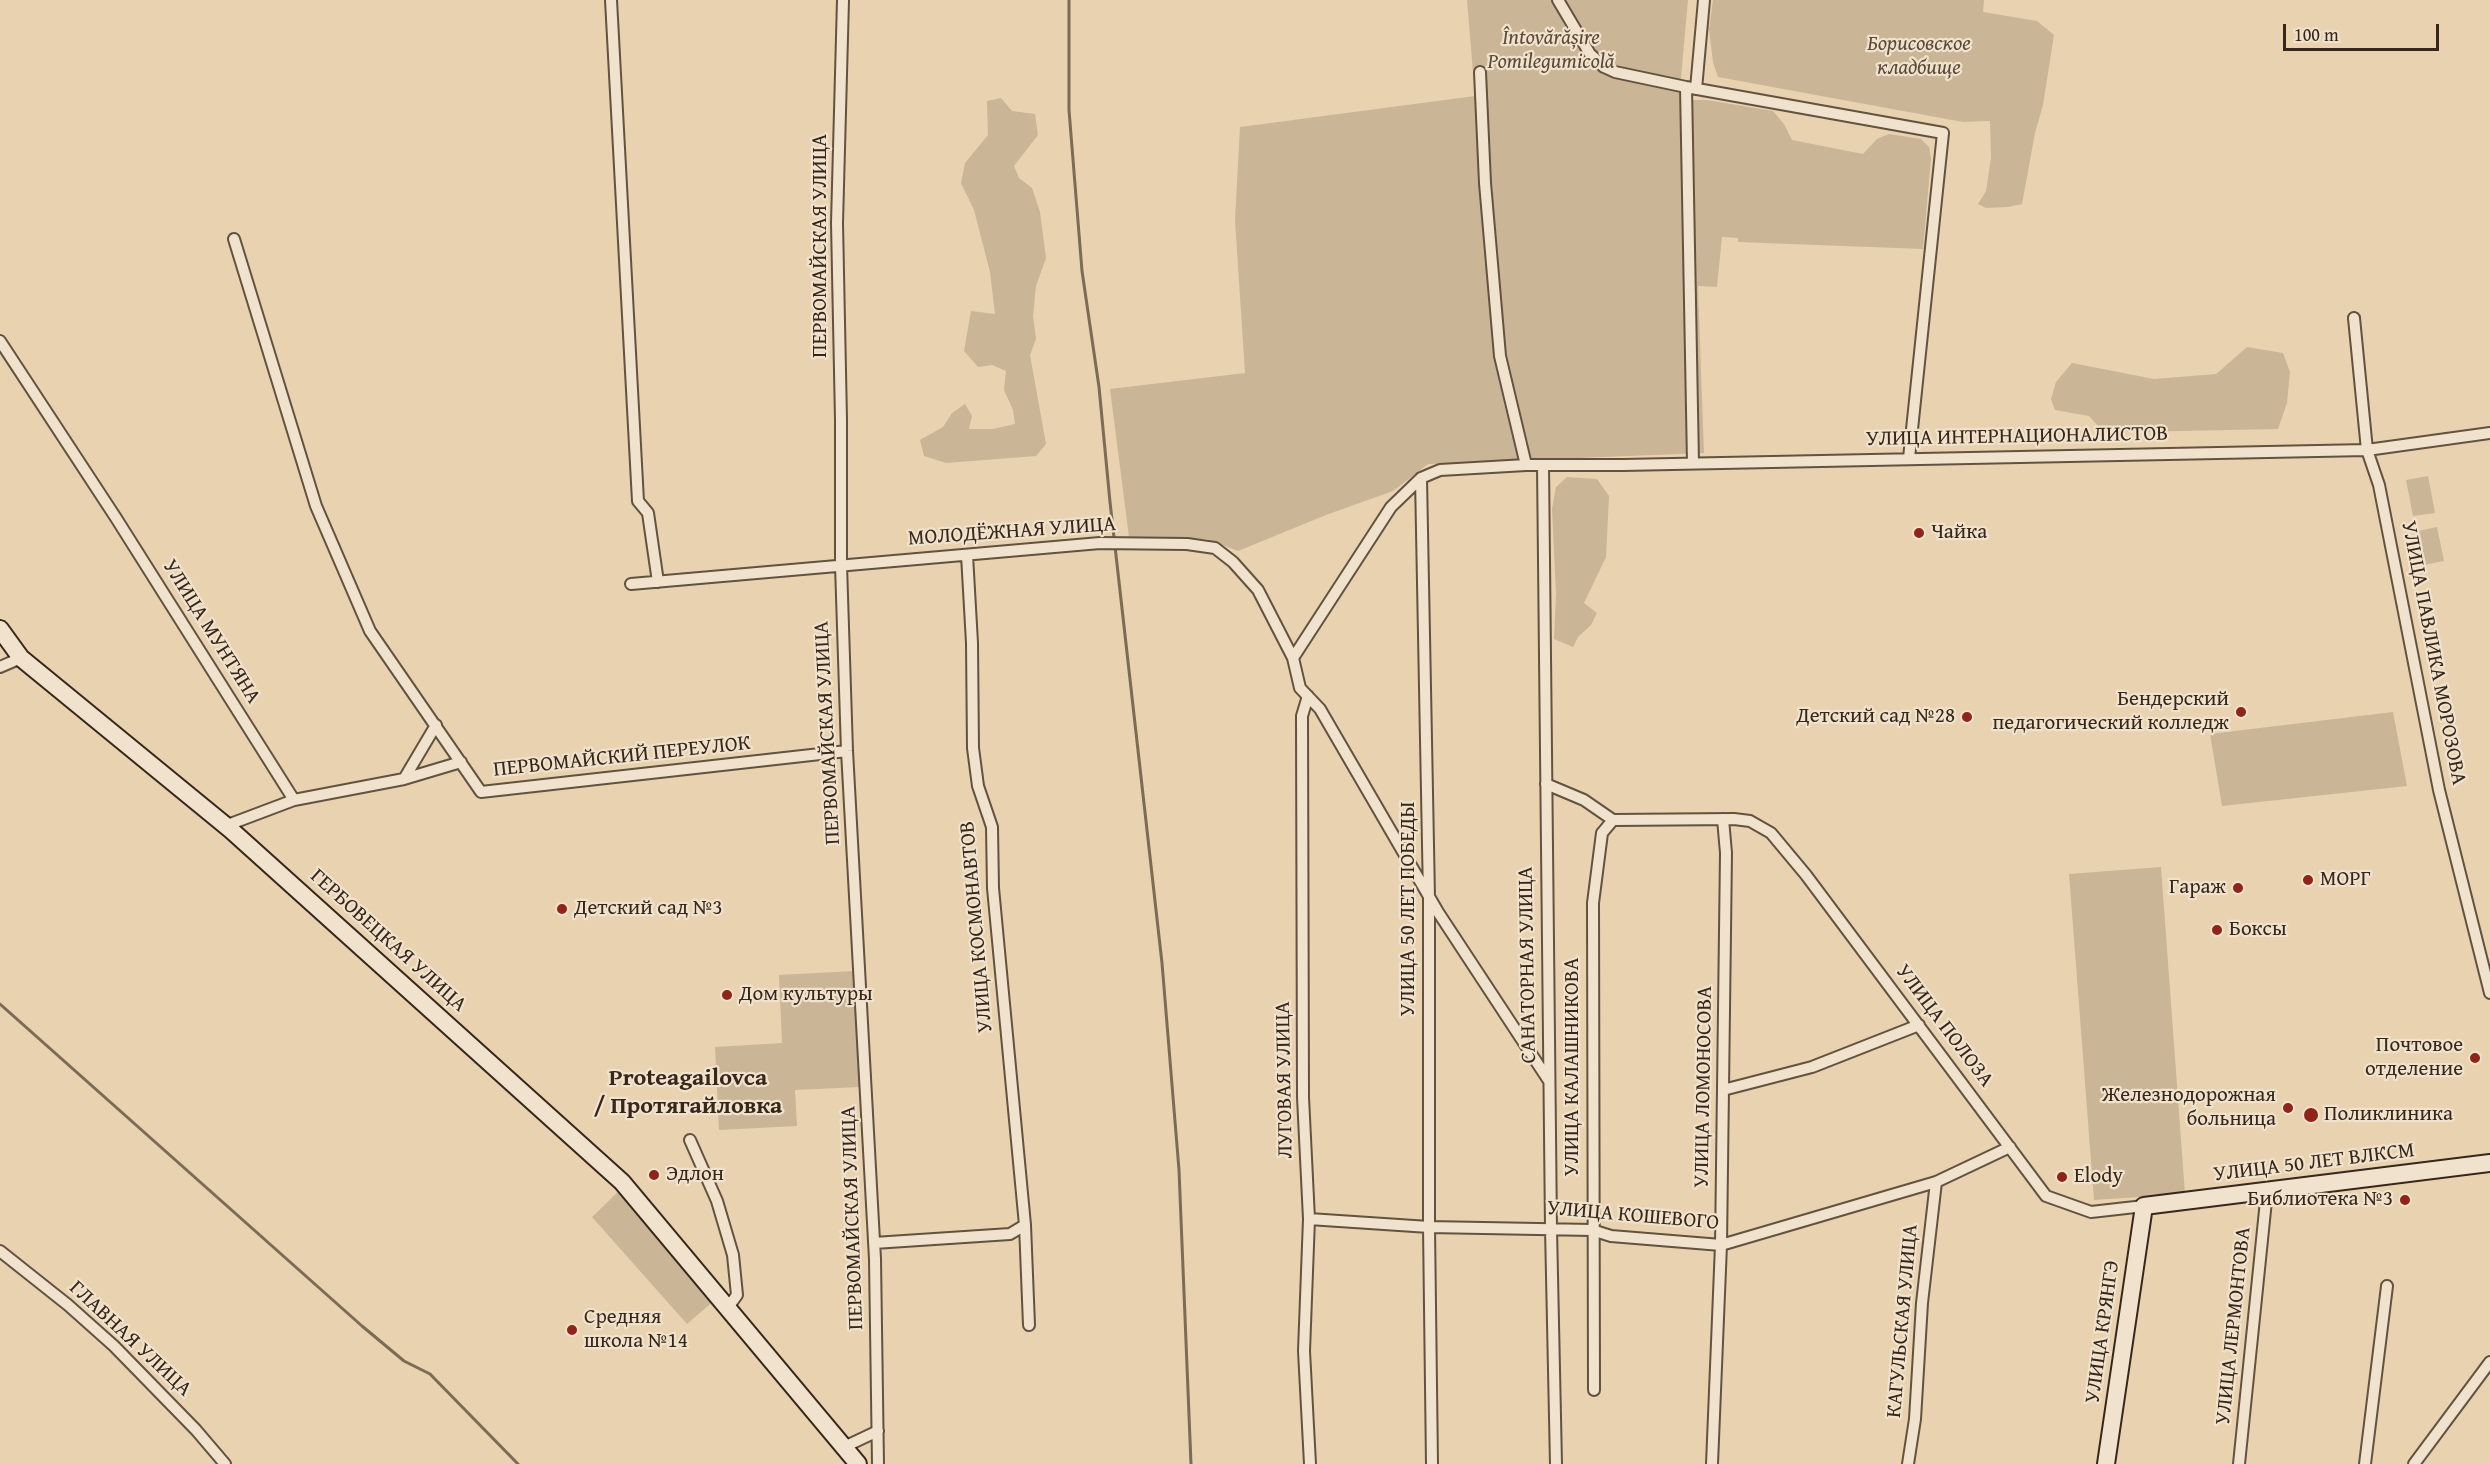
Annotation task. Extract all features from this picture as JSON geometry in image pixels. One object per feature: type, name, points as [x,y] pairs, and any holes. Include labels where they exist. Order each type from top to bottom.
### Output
[{"type":"street","points":[[611,0],[638,501],[648,513],[658,582]]},
{"type":"street","name":"ПЕРВОМАЙСКАЯ УЛИЦА","points":[[843,0],[837,223],[841,565],[847,751],[874,1243],[878,1464]]},
{"type":"street","points":[[1558,0],[1584,46],[1604,67],[1633,77],[1943,133],[1909,458]]},
{"type":"street","points":[[1694,463],[1691,88],[1704,0]]},
{"type":"street","points":[[1480,72],[1485,183],[1500,356],[1526,465]]},
{"type":"street","name":"ПЕРВОМАЙСКИЙ ПЕРЕУЛОК","points":[[234,240],[316,506],[370,631],[481,792],[847,751]]},
{"type":"street","name":"УЛИЦА ПАВЛИКА МОРОЗОВА","points":[[2354,318],[2367,450],[2379,485],[2439,790],[2490,993]]},
{"type":"street","name":"УЛИЦА МУНТЯНА","points":[[0,341],[123,528],[294,801]]},
{"type":"street","name":"УЛИЦА ИНТЕРНАЦИОНАЛИСТОВ","points":[[1543,465],[2367,450],[2490,433]]},
{"type":"street","points":[[1293,658],[1391,507],[1421,478],[1440,470],[1543,465]]},
{"type":"street","name":"САНАТОРНАЯ УЛИЦА","points":[[1543,465],[1549,1081],[1556,1464]]},
{"type":"street","name":"УЛИЦА 50 ЛЕТ ПОБЕДЫ","points":[[1421,478],[1429,897],[1432,1464]]},
{"type":"street","name":"МОЛОДЁЖНАЯ УЛИЦА","points":[[631,584],[1100,543],[1187,544],[1215,548],[1233,562],[1258,590],[1293,658],[1300,688],[1320,709],[1429,897],[1549,1081]]},
{"type":"street","name":"УЛИЦА КОСМОНАВТОВ","points":[[967,555],[972,643],[974,748],[978,786],[992,827],[993,888],[1025,1225],[1029,1324]]},
{"type":"street","name":"ГЕРБОВЕЦКАЯ УЛИЦА","points":[[0,629],[21,658],[225,826],[622,1182],[729,1306],[858,1464]]},
{"type":"street","points":[[0,667],[21,658]]},
{"type":"street","name":"ЛУГОВАЯ УЛИЦА","points":[[1308,696],[1302,716],[1302,728],[1303,1097],[1309,1219],[1304,1351],[1310,1464]]},
{"type":"street","points":[[404,779],[436,725]]},
{"type":"street","points":[[225,826],[294,801],[404,779],[461,762]]},
{"type":"street","points":[[1546,784],[1584,800],[1613,820]]},
{"type":"street","name":"УЛИЦА ПОЛОЗА","points":[[1613,820],[1729,819],[1750,821],[1771,833],[1806,875],[2046,1196],[2091,1212],[2144,1206]]},
{"type":"street","name":"УЛИЦА ЛОМОНОСОВА","points":[[1712,1464],[1721,1245],[1726,853],[1729,819]]},
{"type":"street","name":"УЛИЦА КАЛАШНИКОВА","points":[[1594,1390],[1593,903],[1602,833],[1613,820]]},
{"type":"street","points":[[1723,1090],[1812,1067],[1919,1025]]},
{"type":"street","points":[[690,1140],[717,1201],[733,1255],[737,1295],[729,1306]]},
{"type":"street","name":"УЛИЦА КОШЕВОГО","points":[[1309,1219],[1429,1227],[1593,1230],[1611,1236],[1721,1245],[1936,1182],[2010,1147]]},
{"type":"street","name":"УЛИЦА 50 ЛЕТ ВЛКСМ","points":[[2144,1206],[2490,1163]]},
{"type":"street","name":"КАГУЛЬСКАЯ УЛИЦА","points":[[1908,1464],[1915,1419],[1922,1303],[1936,1182]]},
{"type":"street","name":"УЛИЦА ЛЕРМОНТОВА","points":[[2239,1464],[2267,1191]]},
{"type":"street","name":"УЛИЦА КРЯНГЭ","points":[[2106,1464],[2144,1206]]},
{"type":"street","points":[[874,1243],[1010,1234],[1025,1225]]},
{"type":"street","name":"ГЛАВНАЯ УЛИЦА","points":[[0,1251],[68,1305],[114,1346],[189,1422],[225,1464]]},
{"type":"street","points":[[2365,1464],[2387,1286]]},
{"type":"street","points":[[2414,1464],[2490,1362]]},
{"type":"street","points":[[844,1447],[878,1431]]},
{"type":"green space","name":"Întovărășire Pomilegumicolă","points":[[1467,0],[1688,0],[1679,100],[1707,100],[1773,111],[1784,124],[1792,140],[1863,154],[1877,139],[1889,134],[1921,139],[1929,147],[1931,158],[1923,249],[1738,242],[1738,238],[1722,237],[1717,287],[1698,286],[1704,453],[1428,464],[1393,491],[1326,515],[1238,551],[1207,539],[1129,537],[1110,389],[1245,373],[1235,220],[1240,127],[1475,96]]},
{"type":"green space","name":"Борисовское кладбище","points":[[1713,0],[1984,0],[1983,12],[2037,21],[2054,35],[2043,105],[2035,133],[2022,204],[1986,208],[1978,204],[1986,191],[1991,158],[1990,121],[1963,122],[1718,77],[1713,62],[1709,29]]},
{"type":"green space","points":[[1001,98],[1012,111],[1035,114],[1038,135],[1014,166],[1019,178],[1032,188],[1040,212],[1046,258],[1036,286],[1033,316],[1036,339],[1030,355],[1046,444],[1036,456],[946,463],[924,456],[920,440],[943,427],[952,413],[965,404],[972,416],[969,429],[993,429],[1015,424],[1013,410],[1004,390],[1006,371],[992,365],[978,367],[964,351],[971,311],[995,314],[990,272],[974,210],[961,183],[965,163],[988,135],[987,101]]},
{"type":"green space","points":[[2247,347],[2283,353],[2290,372],[2287,403],[2278,429],[2131,432],[2100,428],[2089,416],[2055,410],[2051,399],[2056,382],[2072,363],[2154,379],[2216,374]]},
{"type":"green space","points":[[2428,476],[2435,513],[2413,516],[2406,480]]},
{"type":"green space","points":[[1567,477],[1597,479],[1609,496],[1606,557],[1584,603],[1597,613],[1591,625],[1578,637],[1573,647],[1554,639],[1556,594],[1552,509],[1556,487]]},
{"type":"green space","points":[[2437,527],[2444,561],[2424,565],[2418,531]]},
{"type":"green space","points":[[2393,712],[2407,786],[2222,806],[2210,734]]},
{"type":"green space","points":[[2161,867],[2185,1194],[2094,1200],[2069,874]]},
{"type":"green space","points":[[854,971],[860,1087],[795,1090],[797,1126],[719,1130],[715,1047],[782,1043],[779,975]]},
{"type":"green space","points":[[620,1190],[716,1299],[687,1324],[592,1217]]},
{"type":"waterway","points":[[1069,0],[1069,110],[1082,271],[1099,387],[1162,963],[1179,1170],[1191,1464]]},
{"type":"waterway","points":[[0,1004],[362,1326],[404,1361],[430,1374],[518,1464]]},
{"type":"place","name":"Чайка","points":[[1919,533]]},
{"type":"place","name":"Бендерский педагогический колледж","points":[[2241,712]]},
{"type":"place","name":"Детский сад №28","points":[[1967,717]]},
{"type":"place","name":"МОРГ","points":[[2308,880]]},
{"type":"place","name":"Гараж","points":[[2238,888]]},
{"type":"place","name":"Детский сад №3","points":[[562,909]]},
{"type":"place","name":"Боксы","points":[[2217,930]]},
{"type":"place","name":"Дом культуры","points":[[727,995]]},
{"type":"place","name":"Почтовое отделение","points":[[2475,1058]]},
{"type":"place","name":"Железнодорожная больница","points":[[2288,1108]]},
{"type":"place","name":"Поликлиника","points":[[2311,1115]]},
{"type":"place","name":"Эдлон","points":[[654,1175]]},
{"type":"place","name":"Elody","points":[[2062,1177]]},
{"type":"place","name":"Библиотека №3","points":[[2405,1200]]},
{"type":"place","name":"Средняя школа №14","points":[[572,1330]]},
{"type":"district","name":"Proteagailovca / Протягайловка","points":[[688,1093]]}]
